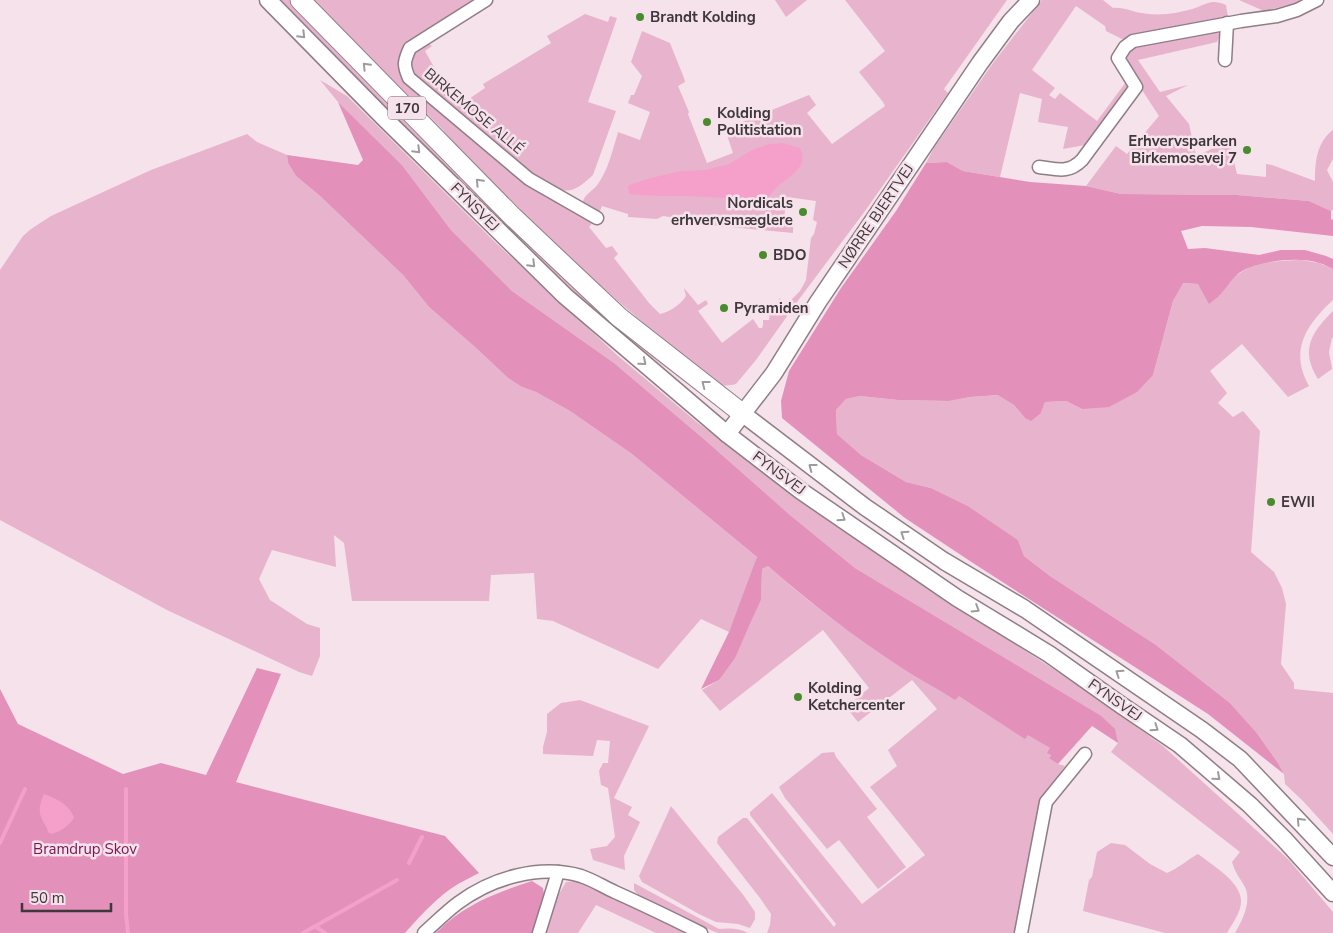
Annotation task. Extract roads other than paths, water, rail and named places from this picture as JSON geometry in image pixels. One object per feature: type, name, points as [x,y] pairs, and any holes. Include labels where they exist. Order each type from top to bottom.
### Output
[{"type":"highway","name":"FYNSVEJ","points":[[300,0],[513,217],[619,317],[743,414]]},
{"type":"main road","name":"FYNSVEJ","points":[[268,0],[383,117],[565,296],[727,434],[810,496],[957,598],[1049,654],[1180,745],[1250,805],[1333,893]]},
{"type":"main road","name":"NØRRE BJERTVEJ","points":[[1011,21],[1022,0]]},
{"type":"main road","name":"NØRRE BJERTVEJ","points":[[727,434],[774,373],[818,302],[980,63],[1011,21],[1031,0]]},
{"type":"main road","name":"FYNSVEJ","points":[[743,414],[865,507],[944,560],[1025,609],[1202,730],[1240,759],[1333,857]]},
{"type":"street","name":"BIRKEMOSE ALLÉ","points":[[486,0],[410,48],[405,59],[405,69],[409,78],[530,179],[597,218]]},
{"type":"street","points":[[1038,167],[1066,170],[1076,167],[1082,160],[1136,87],[1118,58],[1125,47],[1133,41],[1287,14],[1317,0]]},
{"type":"street","points":[[1225,60],[1227,24]]},
{"type":"street","points":[[1021,933],[1046,802],[1085,754]]},
{"type":"street","points":[[424,933],[458,902],[485,887],[523,874],[543,872],[558,872],[582,877],[702,933]]},
{"type":"street","points":[[539,933],[558,872]]},
{"type":"waterway","points":[[0,843],[25,789]]},
{"type":"waterway","points":[[126,789],[126,914],[128,933]]},
{"type":"waterway","points":[[409,863],[422,837]]},
{"type":"waterway","points":[[303,933],[397,880]]},
{"type":"waterway","points":[[315,926],[325,933]]},
{"type":"place","name":"Brandt Kolding","points":[[640,17]]},
{"type":"place","name":"Kolding Politistation","points":[[707,122]]},
{"type":"place","name":"Erhvervsparken Birkemosevej 7","points":[[1247,150]]},
{"type":"place","name":"Nordicals erhvervsmæglere","points":[[803,212]]},
{"type":"place","name":"BDO","points":[[763,255]]},
{"type":"place","name":"Pyramiden","points":[[724,308]]},
{"type":"place","name":"EWII","points":[[1271,502]]},
{"type":"place","name":"Kolding Ketchercenter","points":[[798,697]]},
{"type":"park label","name":"Bramdrup Skov","points":[[85,849]]}]
